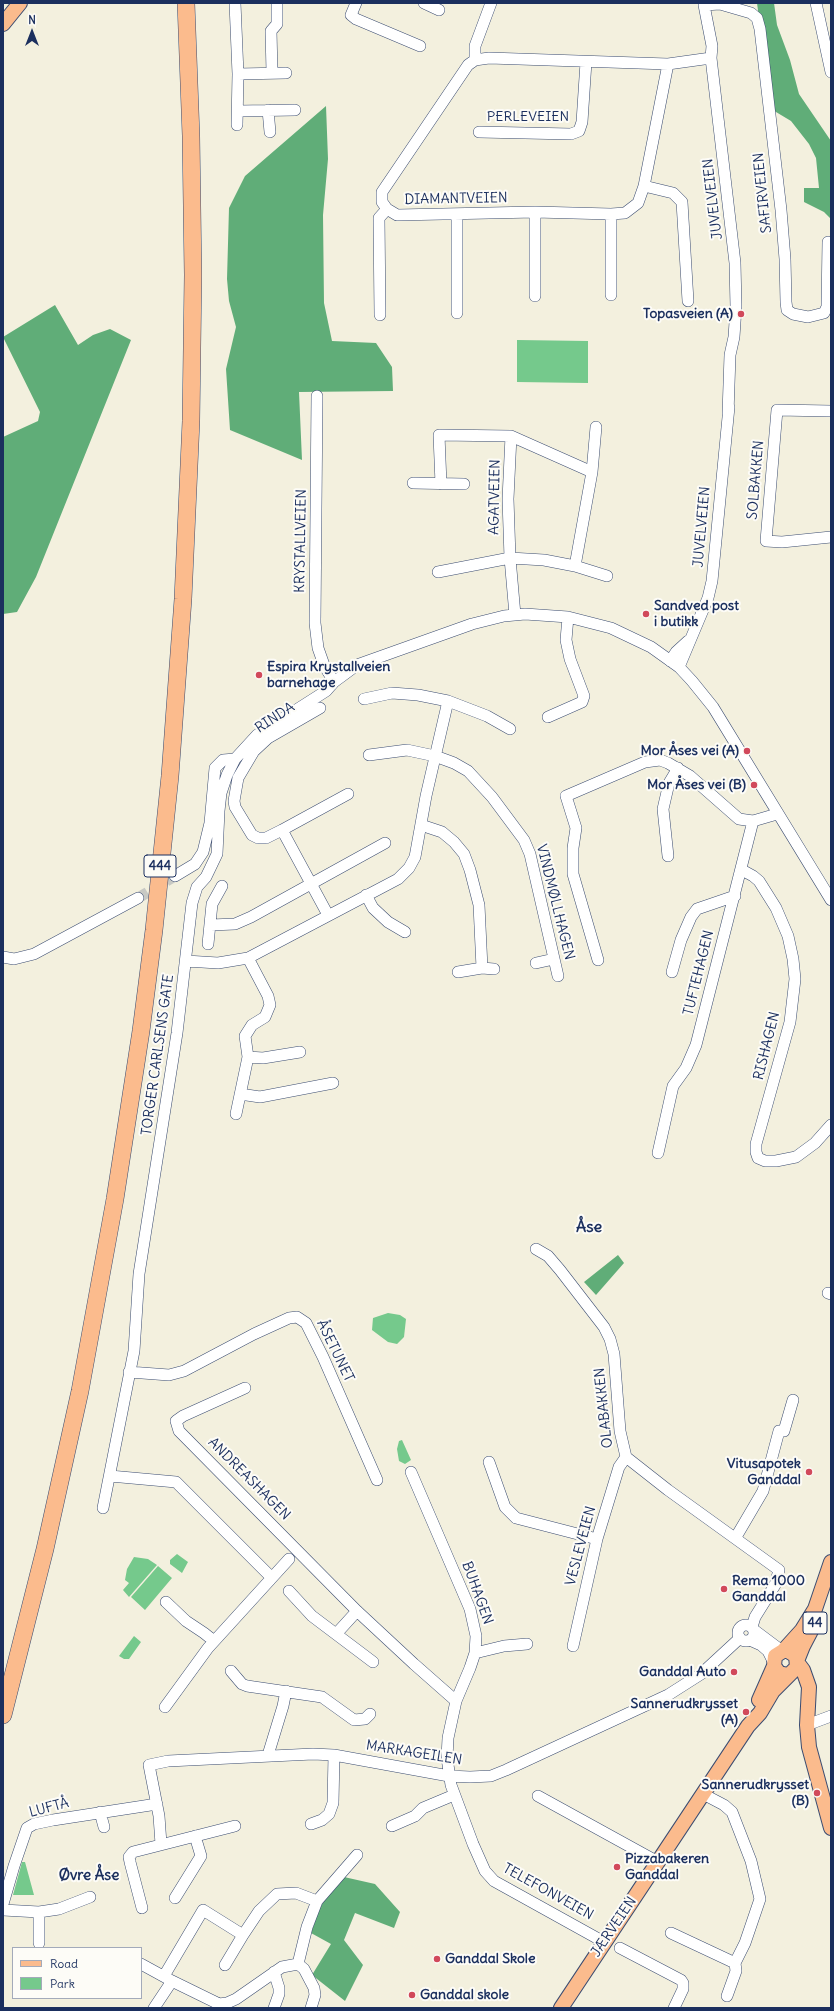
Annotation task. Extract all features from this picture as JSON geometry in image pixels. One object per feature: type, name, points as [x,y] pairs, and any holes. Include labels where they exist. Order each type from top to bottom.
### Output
[{"type":"highway","name":"444","points":[[3,1672],[67,1401],[91,1276],[132,1028],[147,902],[160,768],[179,479],[182,356],[181,148],[175,3]]},
{"type":"highway","name":"444","points":[[3,1715],[45,1549],[80,1390],[115,1199],[141,1031],[170,776],[184,599],[191,421],[193,275],[191,136],[186,3]]},
{"type":"main road","points":[[3,24],[20,3]]},
{"type":"main road","name":"JÆRVEIEN","points":[[748,1726],[778,1657],[802,1630],[813,1613],[831,1562]]},
{"type":"main road","name":"44","points":[[789,1674],[797,1667],[797,1661],[803,1646],[821,1610],[831,1584]]},
{"type":"main road","points":[[807,1702],[802,1688],[789,1674],[779,1673],[778,1657],[792,1653],[803,1670],[809,1687],[807,1702],[807,1725],[810,1756],[831,1828]]},
{"type":"main road","name":"JÆRVEIEN","points":[[561,2008],[748,1726],[760,1713],[773,1691],[789,1674]]},
{"type":"street","points":[[235,3],[239,110],[237,125]]},
{"type":"street","points":[[272,72],[271,31],[277,24],[277,3]]},
{"type":"street","points":[[356,3],[351,15],[356,19],[420,46]]},
{"type":"street","points":[[424,3],[439,10]]},
{"type":"street","points":[[491,3],[475,46],[475,60],[489,58],[668,64],[711,58]]},
{"type":"street","points":[[816,3],[831,72]]},
{"type":"street","name":"JUVELVEIEN","points":[[674,664],[676,652],[690,640],[708,598],[712,581],[728,414],[736,355],[734,337],[736,307],[735,263],[711,58],[707,46],[704,4]]},
{"type":"street","name":"SAFIRVEIEN","points":[[704,4],[720,4],[751,13],[757,18],[760,29],[781,210],[785,259],[786,302],[787,310],[793,314],[808,317],[824,313],[827,307],[828,242]]},
{"type":"street","name":"DIAMANTVEIEN","points":[[475,60],[468,65],[382,192],[382,202],[387,209],[397,215],[535,212],[625,213],[638,203],[644,186],[668,64]]},
{"type":"street","name":"PERLEVEIEN","points":[[480,132],[571,134],[579,131],[582,122],[586,62]]},
{"type":"street","points":[[238,74],[272,72],[286,73]]},
{"type":"street","points":[[239,110],[295,110]]},
{"type":"street","points":[[268,110],[270,132]]},
{"type":"street","points":[[644,186],[673,193],[682,202],[688,301]]},
{"type":"street","points":[[380,315],[379,218],[387,209]]},
{"type":"street","points":[[535,212],[535,296]]},
{"type":"street","points":[[457,214],[457,313]]},
{"type":"street","points":[[611,214],[611,295]]},
{"type":"street","name":"KRYSTALLVEIEN","points":[[317,396],[316,623],[318,648],[324,665],[334,682]]},
{"type":"street","name":"SOLBAKKEN","points":[[831,411],[777,410],[766,541],[782,542],[831,537]]},
{"type":"street","points":[[576,566],[592,472],[596,427]]},
{"type":"street","points":[[441,484],[439,435],[511,436],[592,472]]},
{"type":"street","name":"AGATVEIEN","points":[[511,436],[508,500],[510,558],[515,615]]},
{"type":"street","points":[[413,483],[464,484]]},
{"type":"street","points":[[438,572],[510,558],[544,560],[576,566],[607,576]]},
{"type":"street","points":[[334,682],[357,665],[472,624],[515,615],[568,617],[610,628],[631,637],[651,647],[674,664],[713,706],[777,814],[831,900]]},
{"type":"street","points":[[548,717],[582,702],[584,696],[566,640],[568,617]]},
{"type":"street","name":"TORGER CARLSENS GATE","points":[[104,1508],[136,1328],[139,1274],[177,1033],[192,903],[197,886],[206,877],[217,854],[221,793],[235,759],[257,735],[326,691],[334,682]]},
{"type":"street","points":[[364,699],[392,693],[418,695],[448,701],[487,716],[510,729]]},
{"type":"street","points":[[186,961],[218,963],[248,958],[398,879],[410,868],[415,857],[420,825],[448,701]]},
{"type":"street","name":"RINDA","points":[[320,708],[268,738],[254,751],[238,778],[234,794],[235,807],[252,835],[258,838],[266,838],[348,794]]},
{"type":"street","name":"VINDMØLLHAGEN","points":[[369,755],[407,750],[420,751],[436,756],[454,763],[468,772],[492,797],[524,840],[530,854],[558,976]]},
{"type":"street","points":[[175,876],[195,864],[203,852],[210,823],[215,768],[223,760],[235,759]]},
{"type":"street","points":[[598,960],[573,874],[573,848],[576,828],[566,796],[648,761],[660,760],[678,768],[690,776],[739,819],[754,821],[777,814]]},
{"type":"street","points":[[668,856],[664,809],[669,783],[678,768]]},
{"type":"street","name":"TUFTEHAGEN","points":[[658,1153],[673,1086],[686,1068],[696,1045],[754,821]]},
{"type":"street","points":[[420,825],[442,832],[464,854],[470,870],[479,905],[482,968]]},
{"type":"street","points":[[282,830],[328,915]]},
{"type":"street","points":[[211,924],[235,924],[251,917],[385,843]]},
{"type":"street","name":"RISHAGEN","points":[[742,870],[759,881],[776,908],[788,936],[793,959],[794,979],[790,1022],[756,1144],[758,1158],[765,1161],[776,1161],[796,1157],[815,1143],[831,1125]]},
{"type":"street","points":[[208,944],[212,904],[222,886]]},
{"type":"street","points":[[366,895],[373,908],[388,922],[405,932]]},
{"type":"street","points":[[672,972],[690,917],[697,909],[735,896]]},
{"type":"street","points":[[3,957],[14,959],[34,954],[138,898]]},
{"type":"street","points":[[236,1114],[248,1057],[245,1040],[246,1032],[252,1025],[265,1017],[270,1005],[268,996],[248,958]]},
{"type":"street","points":[[536,963],[554,958]]},
{"type":"street","points":[[458,972],[482,968],[494,969]]},
{"type":"street","points":[[248,1057],[263,1058],[300,1052]]},
{"type":"street","points":[[240,1094],[260,1097],[333,1083]]},
{"type":"street","name":"OLABAKKEN","points":[[536,1249],[548,1256],[560,1270],[604,1327],[610,1339],[614,1354],[620,1431],[626,1457],[668,1490],[736,1537],[779,1570],[775,1585],[755,1617],[749,1634]]},
{"type":"street","name":"ÅSETUNET","points":[[129,1372],[169,1375],[184,1371],[254,1334],[289,1318],[298,1317],[306,1323],[323,1357],[377,1480]]},
{"type":"street","name":"ANDREASHAGEN","points":[[245,1388],[183,1416],[176,1421],[179,1431],[357,1611],[456,1701]]},
{"type":"street","points":[[736,1537],[763,1491],[779,1431],[784,1431],[793,1400]]},
{"type":"street","name":"VESLEVEIEN","points":[[573,1646],[597,1539],[619,1468],[626,1457]]},
{"type":"street","points":[[489,1462],[505,1507],[516,1518],[597,1539]]},
{"type":"street","name":"BUHAGEN","points":[[411,1472],[470,1609],[476,1636],[475,1653],[456,1701],[448,1738],[449,1776]]},
{"type":"street","points":[[110,1476],[159,1479],[176,1482],[271,1577]]},
{"type":"street","points":[[165,1707],[214,1641],[289,1559]]},
{"type":"street","points":[[289,1591],[312,1616],[337,1633],[373,1662]]},
{"type":"street","points":[[166,1602],[186,1621],[214,1641]]},
{"type":"street","points":[[337,1633],[357,1611]]},
{"type":"street","points":[[749,1634],[778,1657]]},
{"type":"street","name":"MARKAGEILEN","points":[[161,1844],[157,1804],[149,1765],[168,1761],[268,1755],[334,1755],[449,1776],[480,1777],[498,1773],[642,1708],[688,1684],[749,1634]]},
{"type":"street","points":[[475,1653],[504,1646],[527,1644]]},
{"type":"street","points":[[231,1671],[242,1684],[247,1686],[322,1697],[354,1720],[365,1719],[370,1714]]},
{"type":"street","points":[[268,1755],[284,1706],[286,1691]]},
{"type":"street","points":[[807,1725],[831,1716]]},
{"type":"street","points":[[311,1824],[322,1820],[329,1814],[333,1803],[334,1755]]},
{"type":"street","name":"TELEFONVEIEN","points":[[449,1776],[454,1795],[478,1857],[489,1876],[508,1889],[604,1942]]},
{"type":"street","points":[[703,1794],[724,1804],[732,1812],[751,1861],[760,1899],[745,1943],[735,1963],[736,1971],[727,1996]]},
{"type":"street","points":[[392,1826],[416,1816],[423,1808],[454,1795]]},
{"type":"street","points":[[538,1796],[658,1862]]},
{"type":"street","name":"LUFTÅ","points":[[3,1904],[27,1828],[34,1824],[53,1820],[157,1804]]},
{"type":"street","points":[[100,1812],[104,1827]]},
{"type":"street","points":[[142,1908],[129,1857],[133,1852],[235,1826]]},
{"type":"street","points":[[175,1898],[201,1856],[195,1836]]},
{"type":"street","points":[[298,1964],[307,1928],[316,1901],[357,1855]]},
{"type":"street","points":[[225,1965],[259,1911],[277,1894],[296,1893],[316,1901]]},
{"type":"street","points":[[3,1910],[39,1912],[59,1909],[90,1897]]},
{"type":"street","points":[[154,2008],[203,1910],[243,1935]]},
{"type":"street","points":[[39,1912],[39,1943]]},
{"type":"street","points":[[671,1933],[735,1963]]},
{"type":"street","points":[[620,1948],[681,1980],[683,1989],[674,2008]]},
{"type":"street","points":[[142,1965],[219,2004],[227,2003],[236,1999],[282,1967],[298,1964]]},
{"type":"street","points":[[298,1964],[304,1969],[314,1988],[315,1995],[311,2008]]},
{"type":"street","points":[[274,1972],[279,1988],[279,1994],[274,2008]]},
{"type":"green space","points":[[757,3],[774,3],[777,25],[790,60],[799,94],[831,141],[831,219],[824,212],[804,202],[804,188],[819,188],[816,158],[809,144],[791,121],[771,109]]},
{"type":"green space","points":[[326,106],[328,159],[323,215],[324,303],[332,341],[376,343],[392,367],[393,391],[299,392],[302,460],[230,430],[226,369],[236,327],[229,301],[227,279],[229,208],[245,176]]},
{"type":"green space","points":[[55,305],[78,345],[93,335],[110,329],[131,340],[36,577],[17,612],[3,614],[3,437],[38,421],[40,412],[3,337]]},
{"type":"green space","points":[[517,340],[588,341],[588,383],[517,382]]},
{"type":"green space","points":[[618,1255],[624,1263],[596,1295],[584,1282]]},
{"type":"green space","points":[[388,1313],[400,1315],[406,1319],[404,1337],[397,1344],[388,1342],[372,1330],[373,1318]]},
{"type":"green space","points":[[402,1440],[411,1460],[405,1464],[399,1461],[397,1449],[399,1441]]},
{"type":"green space","points":[[177,1554],[188,1562],[182,1573],[170,1564],[170,1560]]},
{"type":"green space","points":[[134,1557],[148,1559],[157,1565],[129,1597],[123,1590],[129,1583],[125,1580],[127,1569]]},
{"type":"green space","points":[[158,1566],[172,1578],[145,1610],[131,1597]]},
{"type":"green space","points":[[134,1636],[141,1642],[129,1659],[124,1659],[119,1656]]},
{"type":"green space","points":[[22,1862],[25,1862],[34,1895],[13,1895]]},
{"type":"green space","points":[[344,1877],[375,1884],[400,1912],[394,1928],[355,1913],[344,1940],[363,1965],[345,2001],[312,1975],[331,1944],[311,1933],[319,1909],[329,1893]]},
{"type":"tunnel","points":[[138,898],[175,876]]},
{"type":"place","name":"Topasveien (A)","points":[[741,314]]},
{"type":"place","name":"Sandved post i butikk","points":[[646,614]]},
{"type":"place","name":"Espira Krystallveien barnehage","points":[[259,675]]},
{"type":"place","name":"Mor Åses vei (A)","points":[[747,751]]},
{"type":"place","name":"Mor Åses vei (B)","points":[[754,785]]},
{"type":"place","name":"Vitusapotek Ganddal","points":[[809,1472]]},
{"type":"place","name":"Rema 1000 Ganddal","points":[[724,1589]]},
{"type":"place","name":"Ganddal Auto","points":[[734,1672]]},
{"type":"place","name":"Sannerudkrysset (A)","points":[[746,1712]]},
{"type":"place","name":"Sannerudkrysset (B)","points":[[817,1793]]},
{"type":"place","name":"Pizzabakeren Ganddal","points":[[617,1867]]},
{"type":"place","name":"Ganddal Skole","points":[[437,1959]]},
{"type":"place","name":"Ganddal skole","points":[[412,1995]]},
{"type":"district","name":"Åse","points":[[589,1227]]},
{"type":"district","name":"Øvre Åse","points":[[89,1876]]}]
